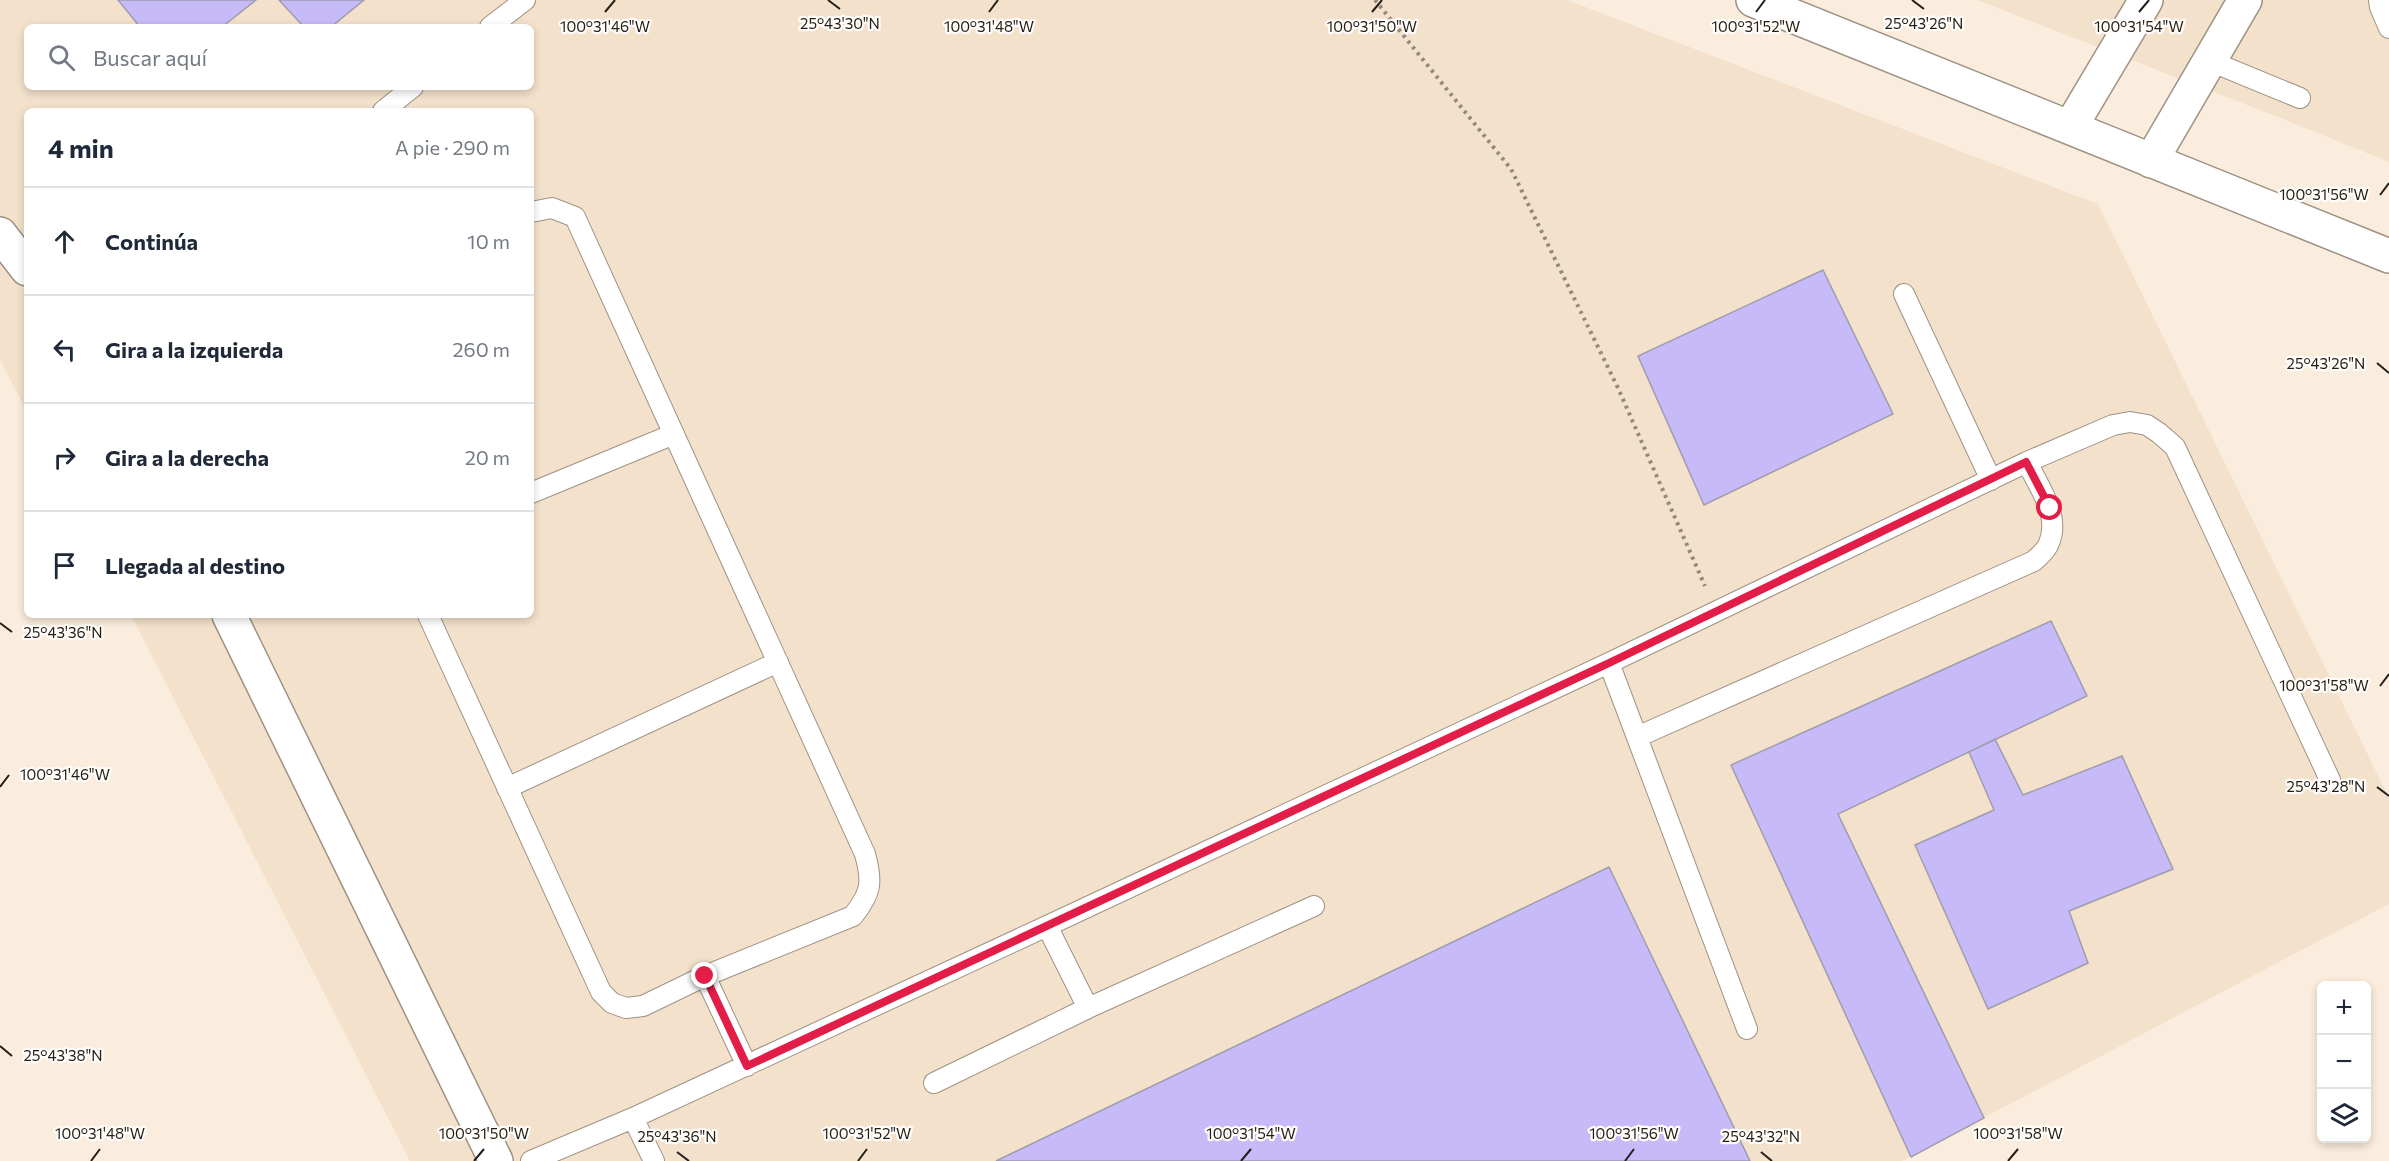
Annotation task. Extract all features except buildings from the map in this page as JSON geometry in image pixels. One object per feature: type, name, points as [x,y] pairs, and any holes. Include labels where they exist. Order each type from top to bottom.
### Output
[{"type":"street","points":[[1753,0],[2071,126],[2151,161],[2389,256]]},
{"type":"street","points":[[2071,126],[2146,0]]},
{"type":"street","points":[[2151,161],[2245,0]]},
{"type":"street","points":[[0,234],[24,264]]},
{"type":"street","points":[[230,618],[496,1161]]},
{"type":"lane","points":[[494,24],[525,0]]},
{"type":"lane","points":[[2379,0],[2389,28]]},
{"type":"lane","points":[[2210,60],[2300,98]]},
{"type":"lane","points":[[387,108],[409,90]]},
{"type":"lane","points":[[429,618],[602,992],[612,1003],[627,1008],[643,1006],[705,976],[853,916],[867,897],[870,873],[865,854],[575,217],[552,208],[534,211]]},
{"type":"lane","points":[[1904,294],[1991,480]]},
{"type":"lane","points":[[531,1161],[747,1066],[1609,663],[2026,462],[2113,425],[2130,422],[2147,425],[2175,447],[2330,780]]},
{"type":"lane","points":[[534,492],[674,434]]},
{"type":"lane","points":[[1637,737],[2034,561],[2049,545],[2054,528],[2050,508],[2026,462]]},
{"type":"lane","points":[[507,788],[778,662]]},
{"type":"lane","points":[[1609,663],[1747,1029]]},
{"type":"lane","points":[[934,1083],[1088,1008],[1314,906]]},
{"type":"lane","points":[[1047,926],[1088,1008]]},
{"type":"lane","points":[[705,976],[747,1066]]},
{"type":"lane","points":[[633,1118],[654,1161]]},
{"type":"path","points":[[1375,0],[1511,169],[1618,388],[1716,611]]},
{"type":"shaded area","points":[[0,0],[1567,0],[2098,204],[2389,798],[2389,904],[1902,1161],[410,1161],[133,618],[534,618],[534,108],[24,108],[24,406],[0,360]]},
{"type":"shaded area","points":[[1977,0],[2389,0],[2389,162],[2283,119]]},
{"type":"route","points":[[705,976],[747,1066],[1609,663],[2026,462],[2050,508]]}]
